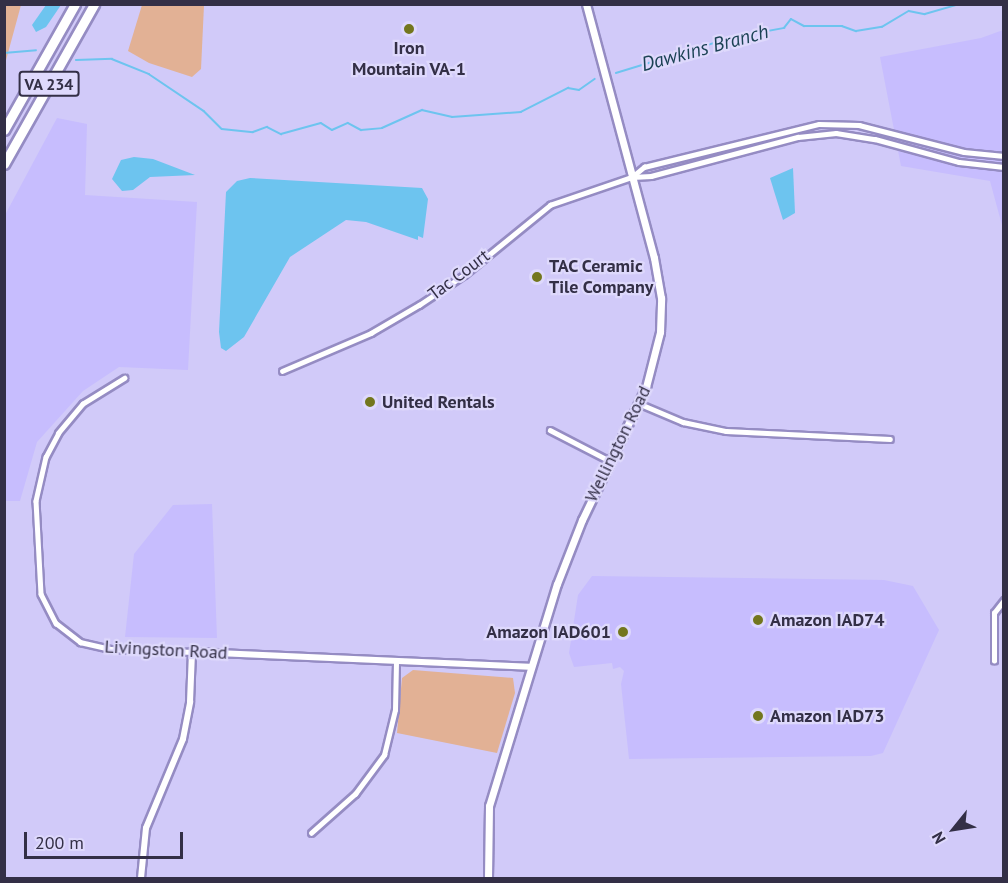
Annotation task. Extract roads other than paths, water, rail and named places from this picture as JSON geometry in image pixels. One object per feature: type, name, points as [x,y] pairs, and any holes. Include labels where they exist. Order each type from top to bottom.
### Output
[{"type":"highway","name":"VA 234","points":[[4,130],[75,4]]},
{"type":"highway","name":"VA 234","points":[[4,164],[94,4]]},
{"type":"main road","name":"Wellington Road","points":[[488,879],[489,806],[568,553],[638,403],[657,355],[661,306],[654,258],[586,4]]},
{"type":"street","points":[[633,177],[644,167],[819,124],[859,125],[964,152],[1004,156]]},
{"type":"street","points":[[633,177],[651,176],[798,137],[836,133],[874,139],[959,162],[1004,167]]},
{"type":"street","name":"Tac Court","points":[[282,371],[371,333],[419,305],[464,275],[550,204],[633,177]]},
{"type":"street","name":"Livingston Road","points":[[125,378],[83,404],[58,434],[46,457],[36,511],[41,594],[56,623],[80,642],[111,649],[532,667]]},
{"type":"street","points":[[638,403],[683,422],[726,431],[890,439]]},
{"type":"street","points":[[550,430],[610,461]]},
{"type":"street","points":[[994,661],[994,613],[1004,600]]},
{"type":"street","points":[[141,879],[146,828],[184,733],[192,652]]},
{"type":"street","points":[[311,833],[355,794],[384,755],[394,719],[396,661]]},
{"type":"water","points":[[46,5],[61,5],[46,27],[36,32],[32,25]]},
{"type":"water","points":[[134,157],[153,159],[195,175],[150,177],[133,190],[122,191],[112,179],[121,160]]},
{"type":"water","points":[[793,168],[795,213],[783,220],[770,178]]},
{"type":"water","points":[[250,178],[422,188],[428,199],[423,238],[418,236],[418,240],[366,222],[346,220],[290,257],[244,337],[226,351],[221,348],[219,332],[226,192],[237,181]]},
{"type":"waterway","name":"Dawkins Branch","points":[[616,73],[734,37],[784,28],[791,19],[804,26],[842,26],[856,31],[882,27],[909,11],[925,14],[961,4]]},
{"type":"waterway","name":"Dawkins Branch","points":[[4,53],[36,50]]},
{"type":"waterway","name":"Dawkins Branch","points":[[76,60],[112,59],[149,74],[204,111],[222,129],[253,132],[267,127],[281,134],[321,123],[332,130],[348,123],[361,130],[382,128],[422,110],[452,117],[521,112],[568,88],[579,90],[595,79]]},
{"type":"place","name":"Iron Mountain VA-1","points":[[409,29]]},
{"type":"place","name":"TAC Ceramic Tile Company","points":[[537,277]]},
{"type":"place","name":"United Rentals","points":[[370,402]]},
{"type":"place","name":"Amazon IAD74","points":[[758,620]]},
{"type":"place","name":"Amazon IAD601","points":[[623,632]]},
{"type":"place","name":"Amazon IAD73","points":[[758,716]]}]
